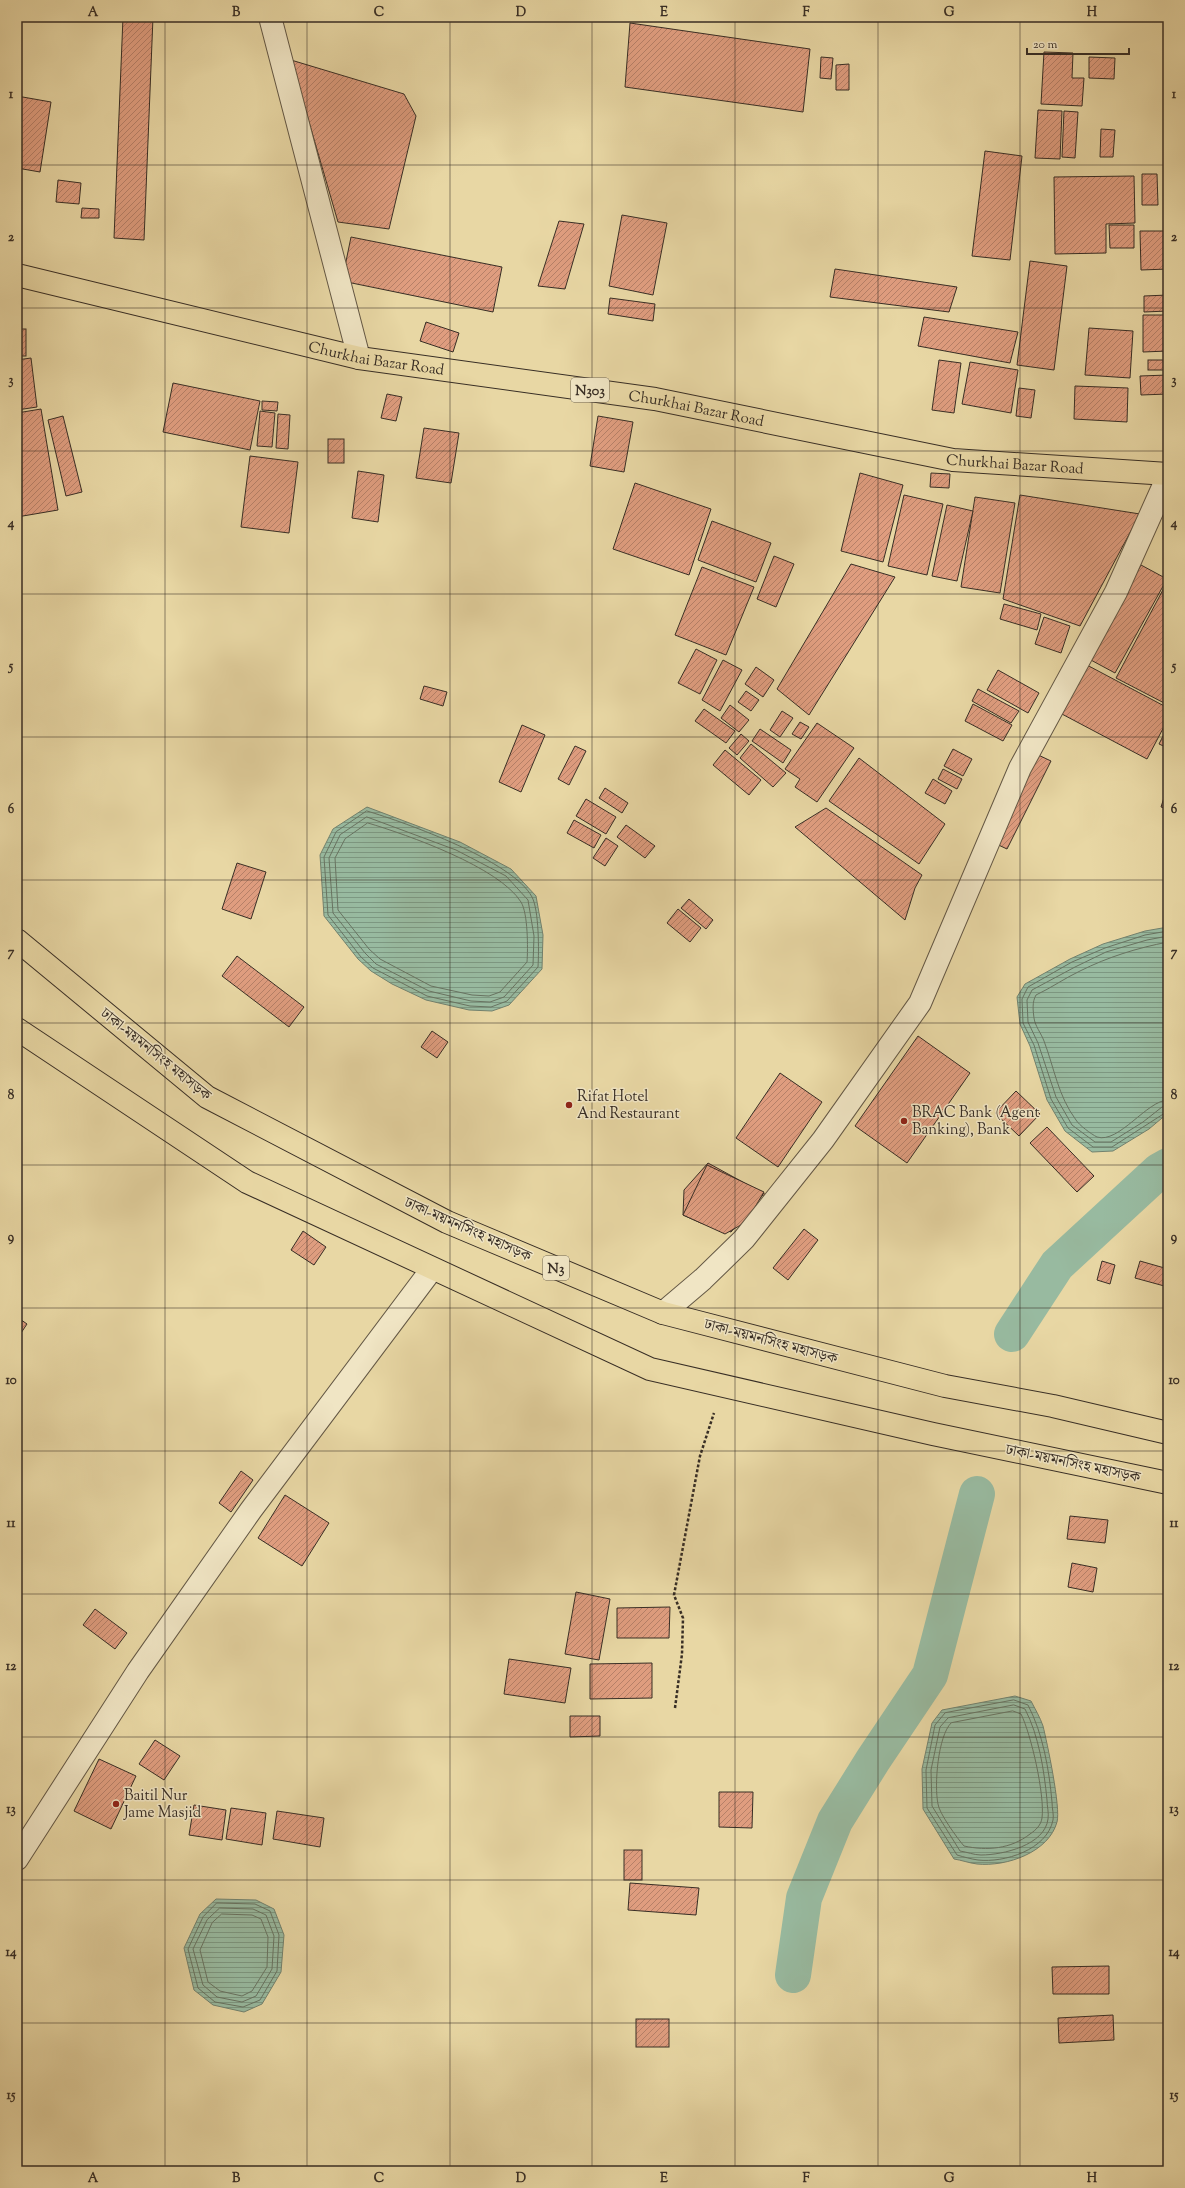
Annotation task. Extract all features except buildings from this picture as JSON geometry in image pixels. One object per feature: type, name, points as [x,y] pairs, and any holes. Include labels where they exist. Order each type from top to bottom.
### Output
[{"type":"highway","name":"Churkhai Bazar Road","points":[[17,275],[359,358],[655,399],[953,460],[1168,475]]},
{"type":"highway","name":"ঢাকা-ময়মনসিংহ মহাসড়ক","points":[[17,940],[207,1097],[447,1222],[663,1313],[945,1386],[1053,1406],[1168,1433]]},
{"type":"highway","name":"ঢাকা-ময়মনসিংহ মহাসড়ক","points":[[17,1029],[247,1182],[650,1369],[933,1434],[1168,1483]]},
{"type":"street","points":[[270,17],[359,358]]},
{"type":"street","points":[[663,1313],[703,1280],[744,1239],[824,1140],[920,1003],[1020,768],[1116,592],[1168,475]]},
{"type":"street","points":[[17,1859],[138,1671],[251,1510],[432,1269]]},
{"type":"path","points":[[675,1708],[682,1654],[683,1618],[674,1595],[700,1456],[723,1386]]},
{"type":"water","points":[[367,807],[460,842],[511,869],[536,896],[543,935],[542,969],[509,1005],[492,1011],[469,1010],[426,1000],[392,984],[371,971],[358,959],[324,916],[320,855],[333,829]]},
{"type":"water","points":[[1168,927],[1168,1113],[1149,1129],[1113,1151],[1092,1152],[1065,1131],[1047,1100],[1030,1046],[1020,1024],[1017,997],[1025,984],[1070,959],[1103,944],[1145,931]]},
{"type":"water","points":[[1015,1696],[1031,1701],[1043,1726],[1057,1803],[1057,1822],[1052,1833],[1045,1842],[1036,1849],[1013,1860],[1001,1863],[977,1864],[954,1859],[923,1809],[922,1769],[932,1723],[942,1710]]},
{"type":"water","points":[[216,1899],[256,1900],[274,1909],[284,1935],[281,1972],[262,2004],[244,2012],[213,2005],[194,1990],[184,1948],[200,1914]]},
{"type":"waterway","points":[[1012,1334],[1057,1265],[1159,1171],[1168,1166]]},
{"type":"waterway","points":[[793,1975],[804,1898],[835,1821],[873,1760],[930,1675],[977,1494]]},
{"type":"place","name":"Rifat Hotel And Restaurant","points":[[569,1105]]},
{"type":"place","name":"BRAC Bank (Agent Banking), Bank","points":[[904,1121]]},
{"type":"place","name":"Baitil Nur Jame Masjid","points":[[116,1804]]}]
